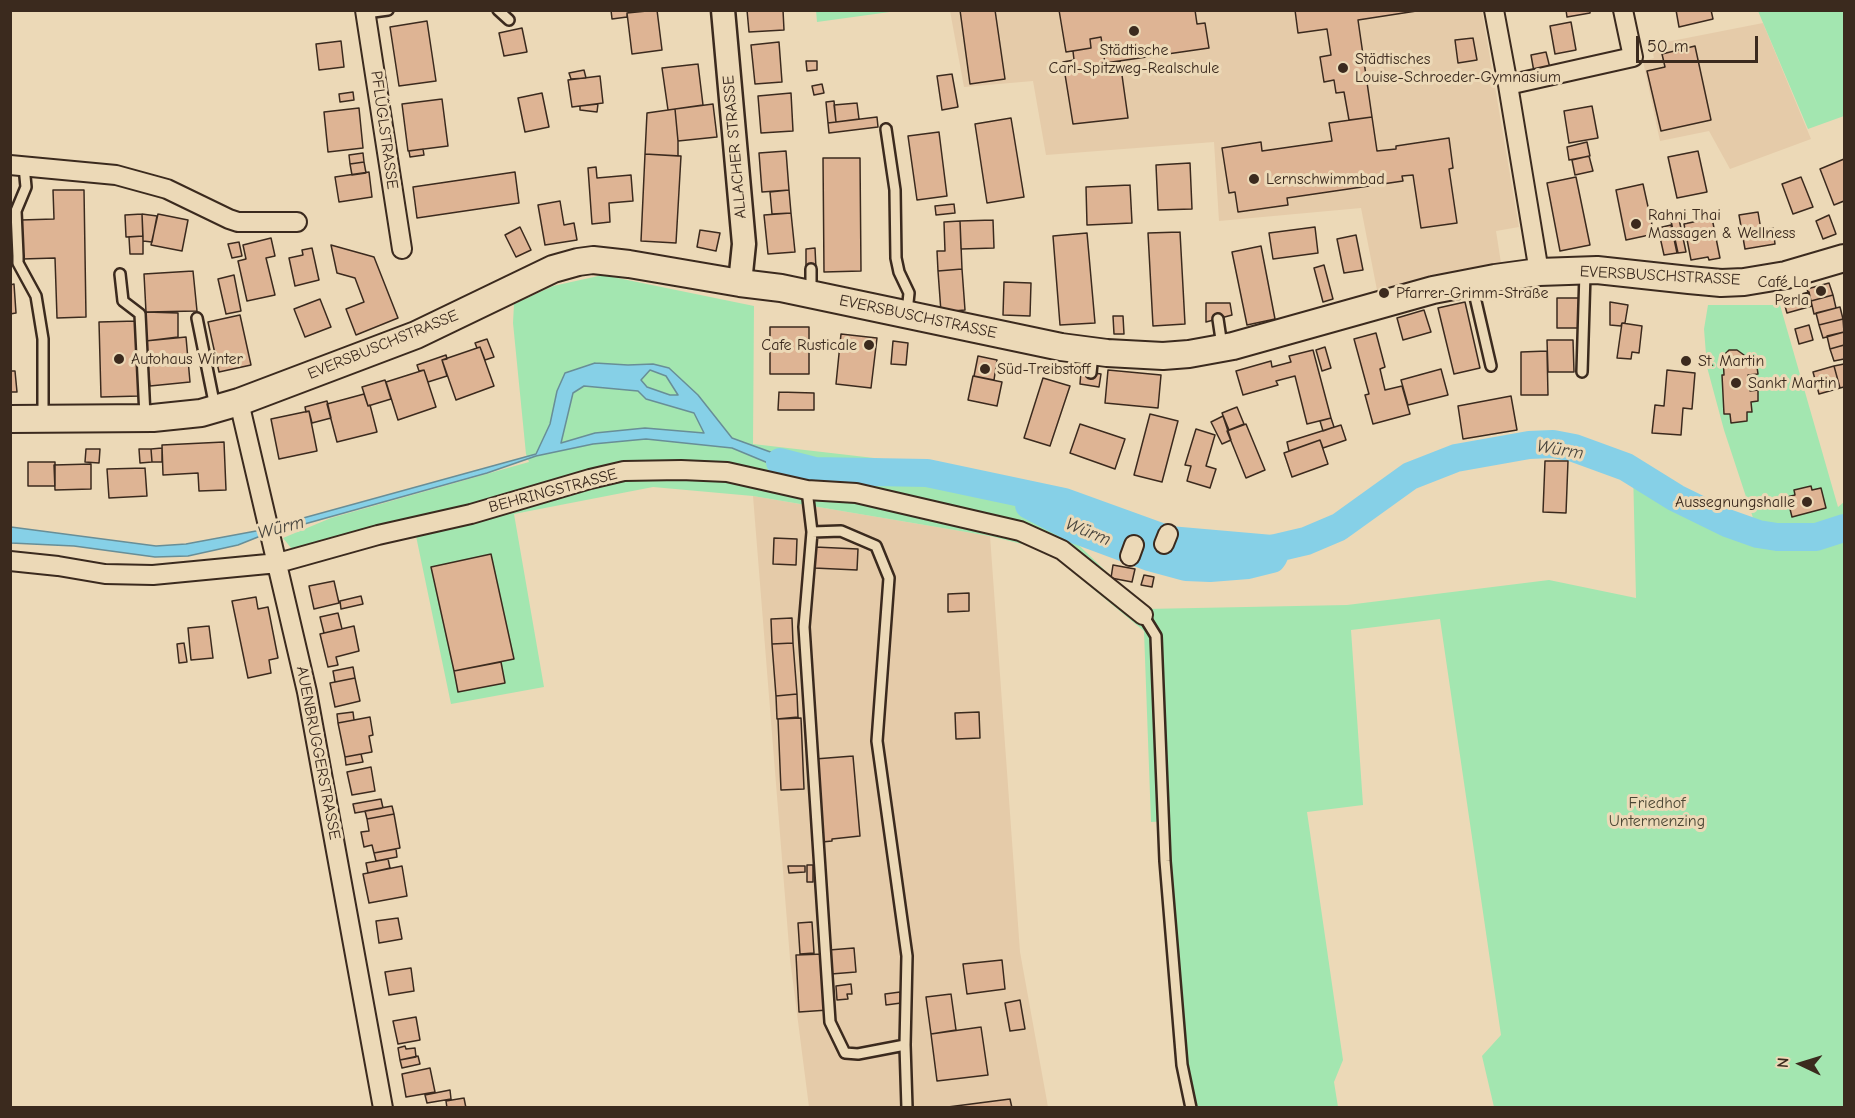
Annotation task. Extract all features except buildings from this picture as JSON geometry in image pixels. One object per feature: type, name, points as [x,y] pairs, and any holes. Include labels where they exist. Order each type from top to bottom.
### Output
[{"type":"main road","name":"EVERSBUSCHSTRASSE","points":[[10,419],[145,418],[201,413],[227,406],[416,335],[529,279],[578,262],[613,261],[740,284],[781,288],[811,282],[907,315],[1061,347],[1092,362],[1189,354],[1223,348],[1332,313],[1471,282],[1539,272],[1614,271],[1689,280],[1744,282],[1786,276],[1845,258]]},
{"type":"street","name":"ALLACHER STRASSE","points":[[723,10],[744,244],[740,284]]},
{"type":"street","points":[[1494,10],[1539,272]]},
{"type":"street","points":[[1508,85],[1633,57],[1623,10]]},
{"type":"street","name":"PFLÜGLSTRASSE","points":[[365,12],[402,249]]},
{"type":"street","points":[[17,166],[89,171],[144,182],[167,189],[238,222],[297,222]]},
{"type":"street","name":"AUENBRUGGERSTRASSE","points":[[227,406],[266,518],[307,692],[383,1107]]},
{"type":"street","name":"BEHRINGSTRASSE","points":[[10,561],[115,574],[153,575],[378,535],[471,514],[624,471],[727,472],[807,490],[856,493],[1020,531],[1062,550],[1143,615]]},
{"type":"lane","points":[[365,12],[388,10]]},
{"type":"lane","points":[[498,10],[509,20]]},
{"type":"lane","points":[[886,129],[894,190],[896,258],[899,272],[909,293],[907,315]]},
{"type":"lane","points":[[17,166],[26,187],[16,211],[18,263],[36,296],[43,339],[43,419]]},
{"type":"lane","points":[[1582,372],[1586,270]]},
{"type":"lane","points":[[120,274],[123,301],[140,315],[145,418]]},
{"type":"lane","points":[[1471,282],[1491,366]]},
{"type":"lane","points":[[197,318],[227,406]]},
{"type":"lane","points":[[1218,319],[1223,348]]},
{"type":"lane","points":[[807,490],[812,532],[804,627],[830,1022],[844,1053],[858,1054],[905,1045]]},
{"type":"lane","points":[[812,532],[842,531],[876,546],[889,578],[877,741],[907,956],[905,1045],[907,1107]]},
{"type":"lane","points":[[1143,615],[1156,636],[1166,861],[1182,1065],[1191,1107]]},
{"type":"shaded area","points":[[950,11],[1482,11],[1519,227],[1496,231],[1501,263],[1377,290],[1361,208],[1219,221],[1214,142],[1046,155],[1033,81],[964,87]]},
{"type":"shaded area","points":[[1763,23],[1811,139],[1730,169],[1709,131],[1660,141],[1643,61],[1654,58],[1651,45]]},
{"type":"shaded area","points":[[753,496],[990,536],[1020,952],[1048,1107],[809,1107],[790,959]]},
{"type":"green space","points":[[816,10],[897,10],[897,11],[817,22]]},
{"type":"green space","points":[[1758,11],[1844,11],[1844,116],[1808,129]]},
{"type":"green space","name":"Friedhof Untermenzing","points":[[603,275],[754,306],[753,444],[926,464],[1062,499],[1061,528],[1145,609],[1347,605],[1549,580],[1636,598],[1633,469],[1758,533],[1724,430],[1707,367],[1704,329],[1708,305],[1780,305],[1838,507],[1844,502],[1844,1107],[1494,1107],[1482,1056],[1501,1035],[1440,619],[1351,630],[1363,805],[1307,812],[1343,1060],[1334,1082],[1338,1107],[1193,1107],[1185,1061],[1168,821],[1151,822],[1144,631],[1046,550],[990,536],[753,496],[653,487],[514,514],[544,687],[451,704],[416,536],[304,564],[283,538],[331,518],[529,462],[526,454],[513,323],[514,304],[553,286]]},
{"type":"water","points":[[595,363],[653,364],[669,368],[698,395],[732,438],[817,469],[816,473],[785,470],[732,448],[646,439],[593,444],[536,456],[487,473],[258,537],[238,545],[188,556],[155,557],[74,546],[11,543],[11,527],[156,546],[186,544],[256,531],[536,454],[550,424],[557,391],[565,373]],"holes":[[[650,370],[666,376],[678,395],[670,395],[647,387],[641,380]],[[584,386],[638,391],[646,399],[694,413],[704,433],[645,428],[595,433],[561,443],[573,393]]]},
{"type":"waterway","name":"Würm","points":[[780,462],[815,471],[927,473],[1064,502],[1169,540],[1272,549],[1306,541],[1339,527],[1410,476],[1456,458],[1529,445],[1553,444],[1574,448],[1626,467],[1676,498],[1727,523],[1758,534],[1777,537],[1816,537],[1844,528]]},
{"type":"waterway","name":"Würm","points":[[1029,505],[1079,531],[1149,557],[1186,567],[1248,565],[1272,559],[1274,556]]},
{"type":"place","name":"Städtische Carl-Spitzweg-Realschule","points":[[1134,31]]},
{"type":"place","name":"Städtisches Louise-Schroeder-Gymnasium","points":[[1343,68]]},
{"type":"place","name":"Lernschwimmbad","points":[[1254,179]]},
{"type":"place","name":"Rahni Thai Massagen & Wellness","points":[[1636,224]]},
{"type":"place","name":"Café La Perla","points":[[1821,291]]},
{"type":"place","name":"Pfarrer-Grimm-Straße","points":[[1384,293]]},
{"type":"place","name":"Cafe Rusticale","points":[[869,345]]},
{"type":"place","name":"Autohaus Winter","points":[[119,359]]},
{"type":"place","name":"St. Martin","points":[[1686,361]]},
{"type":"place","name":"Süd-Treibstoff","points":[[985,369]]},
{"type":"place","name":"Sankt Martin","points":[[1736,383]]},
{"type":"place","name":"Aussegnungshalle","points":[[1807,502]]}]
